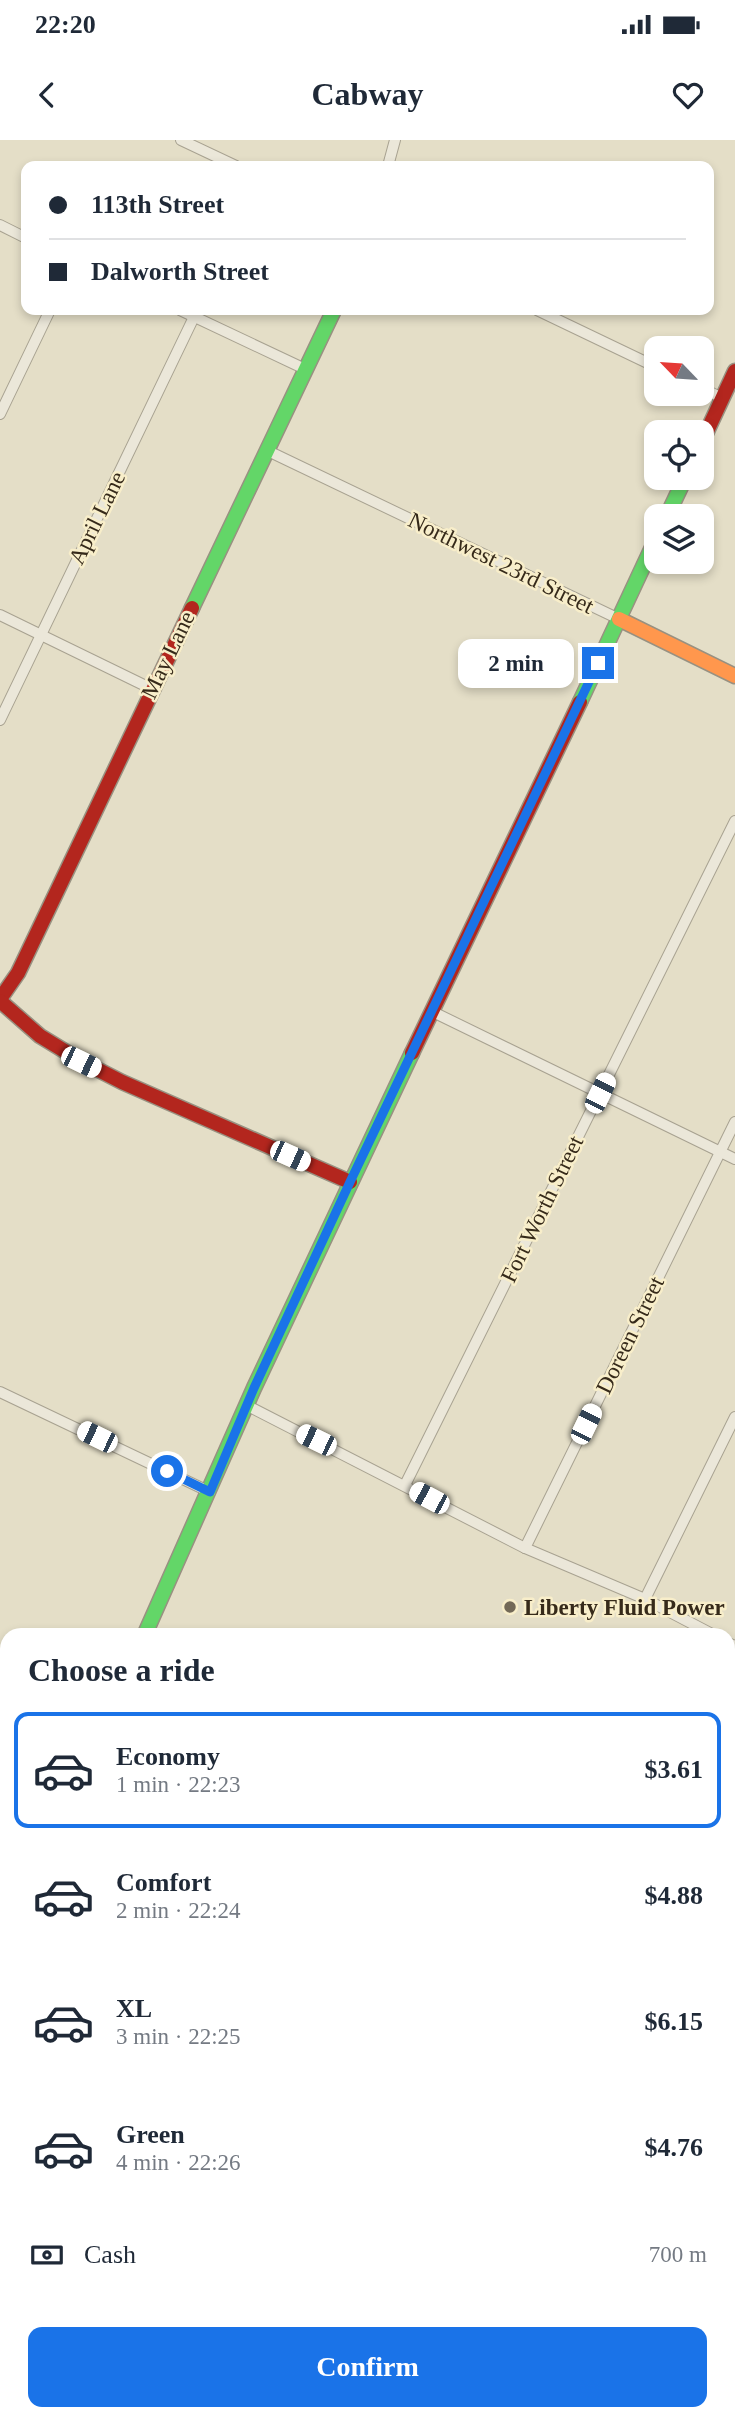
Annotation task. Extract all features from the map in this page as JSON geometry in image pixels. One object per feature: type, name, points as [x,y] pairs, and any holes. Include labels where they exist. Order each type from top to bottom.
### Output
[{"type":"street","points":[[181,140],[225,161]]},
{"type":"street","points":[[389,161],[395,140]]},
{"type":"street","points":[[0,225],[21,236]]},
{"type":"street","points":[[0,414],[48,315]]},
{"type":"street","points":[[190,315],[305,369]]},
{"type":"street","name":"May Lane","points":[[0,1000],[18,973],[332,315]]},
{"type":"street","points":[[548,315],[644,360]]},
{"type":"street","name":"April Lane","points":[[0,720],[194,317]]},
{"type":"street","points":[[712,420],[735,371]]},
{"type":"street","points":[[714,394],[722,398]]},
{"type":"street","name":"Northwest 23rd Street","points":[[266,450],[735,676]]},
{"type":"street","points":[[148,1628],[350,1182],[527,816],[644,565]]},
{"type":"street","points":[[0,615],[152,689]]},
{"type":"street","name":"Fort Worth Street","points":[[405,1485],[735,821]]},
{"type":"street","points":[[0,1000],[40,1036],[81,1062],[350,1182]]},
{"type":"street","points":[[431,1010],[735,1159]]},
{"type":"street","name":"Doreen Street","points":[[525,1548],[735,1122]]},
{"type":"street","points":[[0,1392],[210,1492]]},
{"type":"street","points":[[247,1405],[525,1548],[645,1599],[701,1628]]},
{"type":"street","points":[[645,1599],[735,1416]]},
{"type":"traffic: fast","points":[[192,608],[332,315]]},
{"type":"traffic: fast","points":[[673,504],[679,490]]},
{"type":"traffic: fast","points":[[580,702],[644,565]]},
{"type":"traffic: fast","points":[[148,1628],[254,1388],[412,1053]]},
{"type":"traffic: slow","points":[[619,619],[735,676]]},
{"type":"traffic: jam","points":[[712,420],[735,371]]},
{"type":"traffic: jam","points":[[0,999],[18,973],[192,608]]},
{"type":"traffic: jam","points":[[412,1053],[580,702]]},
{"type":"traffic: jam","points":[[0,1001],[40,1036],[81,1061],[122,1082],[350,1182]]},
{"type":"place","name":"Liberty Fluid Power","points":[[510,1607]]},
{"type":"route","points":[[167,1471],[210,1492],[254,1388],[350,1182],[598,663]]}]
